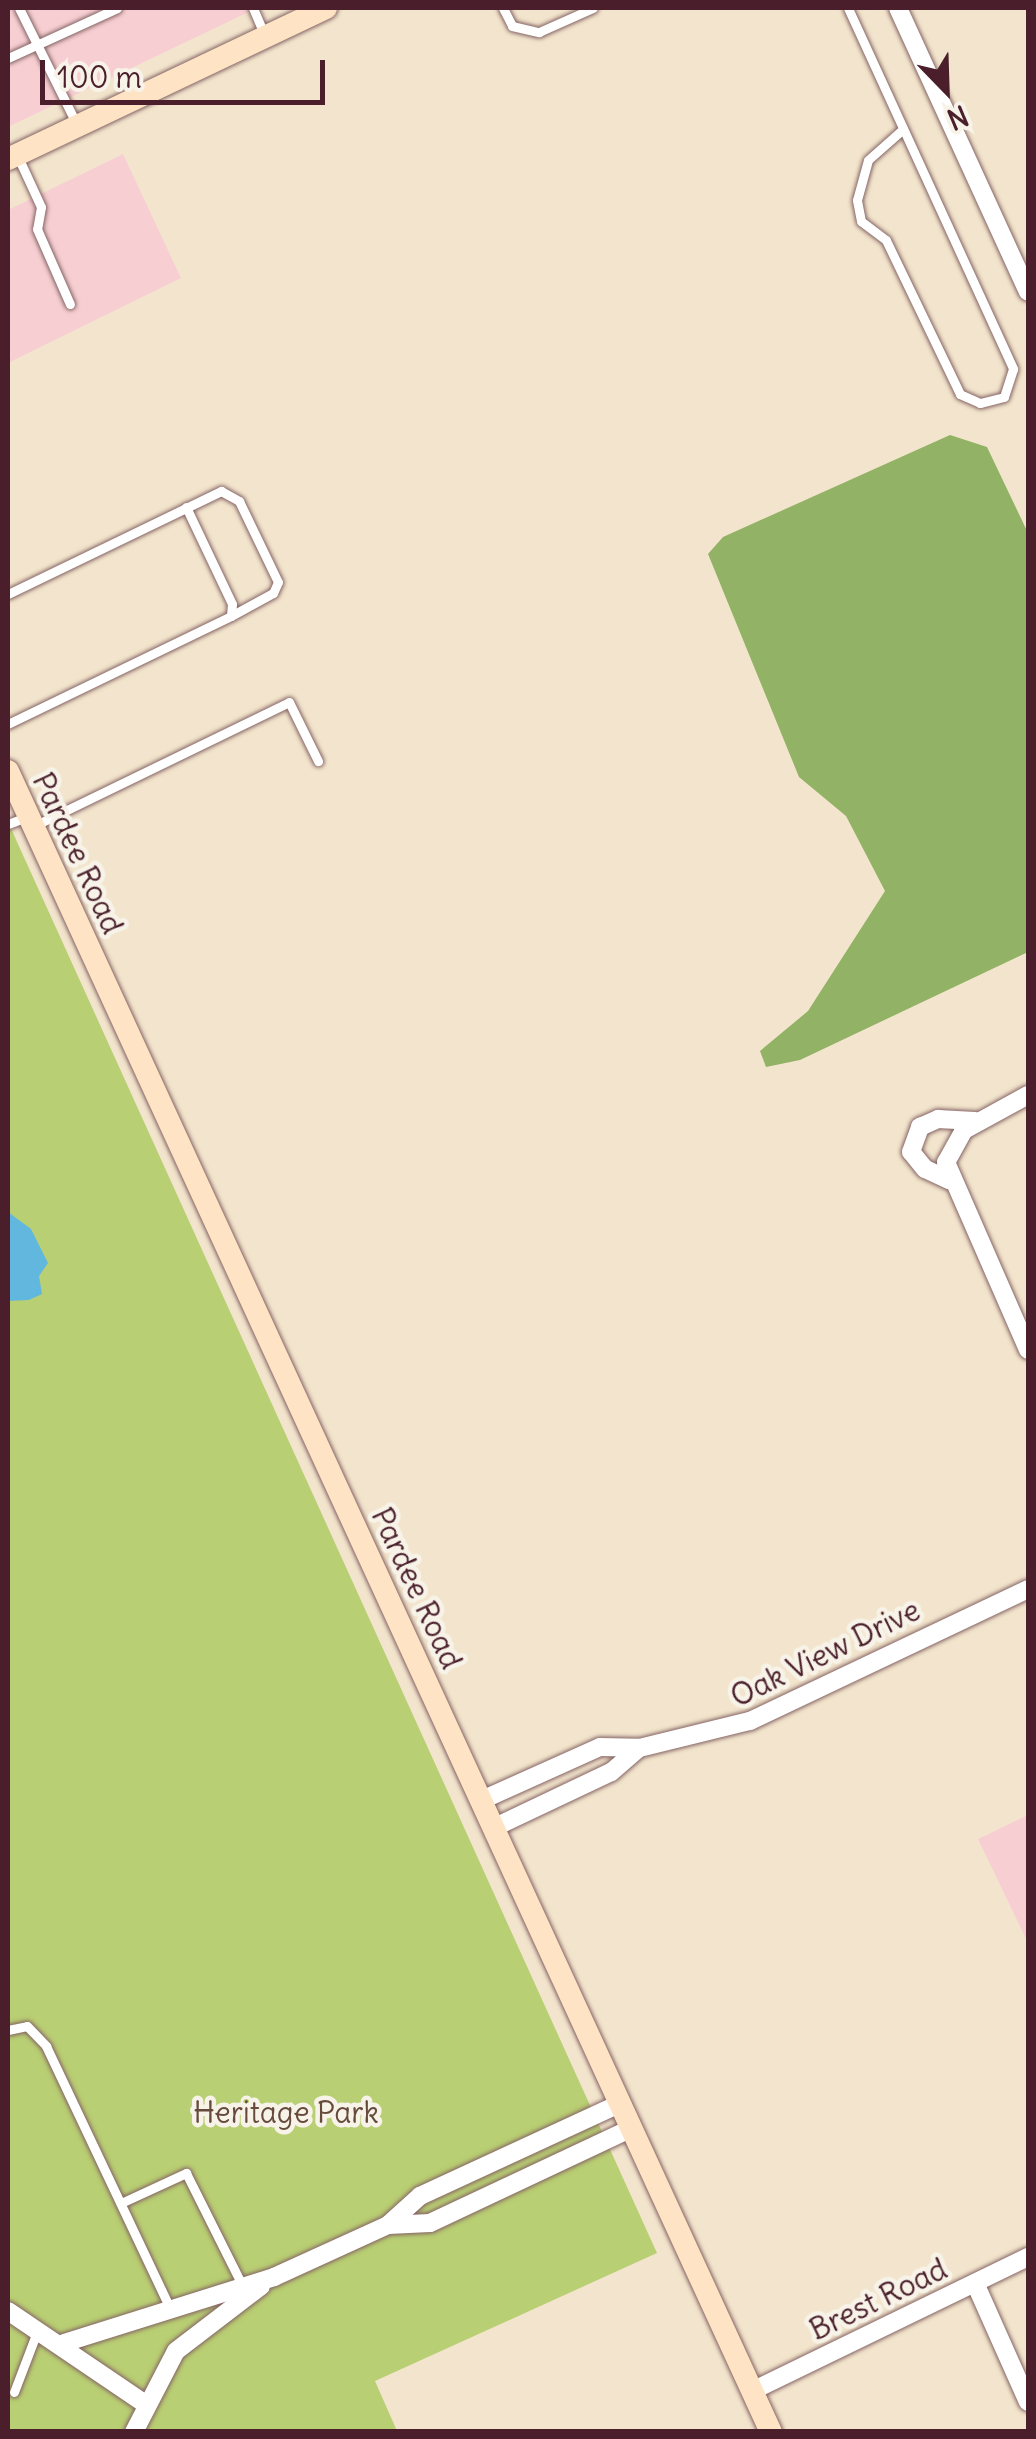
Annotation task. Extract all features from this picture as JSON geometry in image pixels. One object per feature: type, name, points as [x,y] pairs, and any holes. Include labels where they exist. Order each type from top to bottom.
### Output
[{"type":"main road","points":[[12,156],[326,8]]},
{"type":"main road","name":"Pardee Road","points":[[8,771],[23,822],[495,1827],[770,2432]]},
{"type":"street","points":[[898,8],[1028,292]]},
{"type":"street","points":[[1028,1095],[975,1121],[953,1144],[949,1180],[1028,1350]]},
{"type":"street","points":[[949,1180],[925,1169],[912,1152],[920,1127],[938,1119],[975,1121]]},
{"type":"street","name":"Oak View Drive","points":[[482,1800],[600,1747],[639,1748],[750,1722],[1028,1589]]},
{"type":"street","name":"Oak View Drive","points":[[495,1827],[611,1772],[639,1748]]},
{"type":"street","points":[[134,2432],[144,2403],[176,2351],[245,2292],[388,2225],[420,2196],[621,2104]]},
{"type":"street","points":[[388,2225],[430,2224],[632,2128]]},
{"type":"street","name":"Brest Road","points":[[752,2390],[1028,2257]]},
{"type":"street","points":[[976,2283],[1028,2402]]},
{"type":"street","points":[[64,2344],[171,2310],[245,2292]]},
{"type":"street","points":[[8,2311],[64,2344],[144,2403]]},
{"type":"lane","points":[[19,8],[78,126]]},
{"type":"lane","points":[[8,58],[117,8]]},
{"type":"lane","points":[[252,8],[266,36]]},
{"type":"lane","points":[[503,8],[512,26],[539,32],[593,8]]},
{"type":"lane","points":[[848,8],[904,129],[1013,368],[1004,397],[980,403],[960,394],[886,240],[861,221],[857,200],[868,160],[904,129]]},
{"type":"lane","points":[[12,156],[41,207],[37,229],[70,304]]},
{"type":"lane","points":[[8,594],[221,492],[235,495],[278,582],[273,592],[231,616],[8,724]]},
{"type":"lane","points":[[186,507],[232,604],[231,616]]},
{"type":"lane","points":[[23,822],[289,702],[318,761]]},
{"type":"lane","points":[[8,2030],[27,2026],[46,2046],[171,2310]]},
{"type":"lane","points":[[120,2203],[186,2173],[245,2292]]},
{"type":"lane","points":[[14,2392],[39,2328]]},
{"type":"shaded area","points":[[8,8],[257,8],[8,127]]},
{"type":"shaded area","points":[[123,154],[181,278],[8,363],[8,210]]},
{"type":"shaded area","points":[[1028,1815],[1028,1943],[978,1839]]},
{"type":"green space","points":[[950,435],[987,447],[1028,533],[1028,952],[800,1060],[766,1067],[760,1051],[808,1011],[885,891],[846,816],[799,777],[708,554],[723,537]]},
{"type":"green space","name":"Heritage Park","points":[[8,822],[657,2253],[375,2381],[397,2431],[8,2431]]},
{"type":"water","points":[[8,1212],[31,1229],[48,1263],[39,1276],[42,1294],[29,1300],[8,1301]]}]
